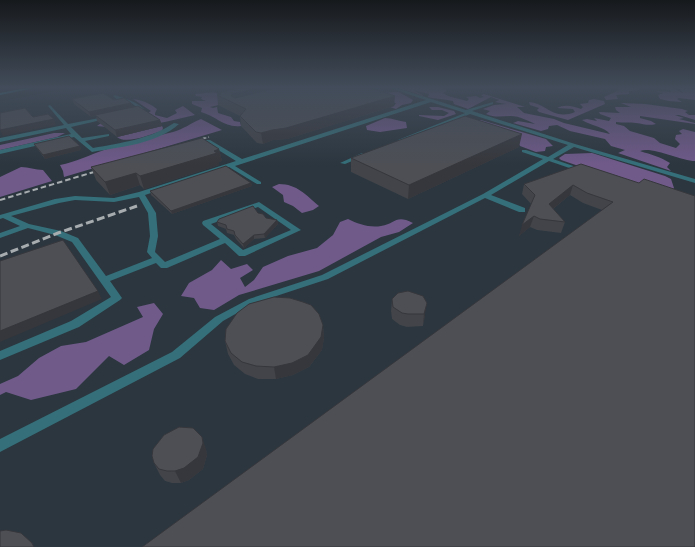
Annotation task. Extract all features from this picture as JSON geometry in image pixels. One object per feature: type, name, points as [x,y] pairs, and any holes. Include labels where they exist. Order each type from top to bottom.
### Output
[{"type":"lane","points":[[57,114],[92,150],[142,139],[168,130],[176,124]]},
{"type":"lane","points":[[2,216],[75,198],[114,200],[140,194],[389,114]]},
{"type":"lane","points":[[393,143],[465,114]]},
{"type":"lane","points":[[474,114],[573,145],[694,179]]},
{"type":"lane","points":[[0,140],[112,116]]},
{"type":"lane","points":[[0,152],[76,135]]},
{"type":"lane","points":[[82,140],[107,135]]},
{"type":"lane","points":[[187,148],[208,141],[240,161]]},
{"type":"lane","points":[[0,446],[176,355],[219,319],[252,300],[325,277],[485,195],[573,145]]},
{"type":"lane","points":[[524,151],[591,174]]},
{"type":"lane","points":[[343,163],[372,152]]},
{"type":"lane","points":[[230,165],[259,183]]},
{"type":"lane","points":[[140,194],[152,213],[154,236],[151,252],[164,266],[226,240]]},
{"type":"lane","points":[[485,195],[522,210]]},
{"type":"lane","points":[[259,204],[297,230],[242,254],[226,240],[206,223],[259,204]]},
{"type":"lane","points":[[0,356],[75,324],[117,298],[74,240],[58,233],[27,226],[2,216]]},
{"type":"lane","points":[[0,236],[27,226]]},
{"type":"lane","points":[[105,280],[158,259]]},
{"type":"shaded area","points":[[0,114],[695,114],[695,547],[0,547]]},
{"type":"shaded area","points":[[155,114],[155,115],[167,118],[176,114],[193,114],[195,115],[159,123],[134,126],[97,126],[104,121]]},
{"type":"shaded area","points":[[205,114],[220,114],[231,117],[234,121],[240,122],[241,126],[225,124]]},
{"type":"shaded area","points":[[448,114],[456,114],[438,120],[419,115],[444,116]]},
{"type":"shaded area","points":[[486,114],[527,114],[554,119],[564,123],[610,134],[604,129],[582,120],[587,119],[597,121],[594,118],[609,121],[611,118],[600,114],[687,114],[695,115],[695,120],[675,115],[684,118],[679,119],[695,124],[640,116],[640,118],[656,124],[648,125],[616,122],[616,124],[624,126],[630,131],[654,138],[660,143],[676,148],[680,144],[675,139],[676,135],[682,134],[679,131],[683,129],[695,132],[695,161],[682,159],[652,150],[640,151],[659,157],[670,163],[667,167],[671,171],[618,153],[625,150],[611,146],[605,139],[570,131],[557,125],[549,126],[548,129],[541,131],[513,123],[518,121],[535,124],[521,118]]},
{"type":"shaded area","points":[[545,114],[558,114],[583,114],[568,120]]},
{"type":"shaded area","points":[[385,118],[406,122],[407,128],[380,132],[367,130],[366,126]]},
{"type":"shaded area","points":[[201,119],[222,130],[64,177],[60,165],[113,147],[177,131]]},
{"type":"shaded area","points":[[481,120],[546,139],[553,146],[546,147],[545,151],[536,152],[520,146],[518,142],[474,121]]},
{"type":"shaded area","points":[[162,126],[162,131],[139,138],[126,140],[117,137]]},
{"type":"shaded area","points":[[54,133],[65,133],[57,137],[0,150],[0,145]]},
{"type":"shaded area","points":[[592,153],[665,176],[671,179],[674,188],[671,192],[608,176],[559,158],[565,154]]},
{"type":"shaded area","points":[[21,167],[43,170],[52,181],[0,197],[0,177]]},
{"type":"shaded area","points":[[279,184],[285,184],[296,188],[319,206],[313,210],[302,213],[293,206],[284,202],[283,195],[272,187]]},
{"type":"shaded area","points":[[348,219],[368,226],[386,225],[399,219],[407,220],[413,223],[399,232],[381,237],[319,271],[239,295],[214,310],[200,308],[194,298],[181,296],[189,283],[212,270],[221,260],[231,269],[247,264],[253,270],[240,278],[245,287],[254,280],[263,267],[288,256],[317,248],[333,235],[340,222]]},
{"type":"shaded area","points":[[154,303],[163,314],[154,329],[149,350],[124,365],[109,356],[76,389],[31,400],[6,392],[0,395],[0,384],[18,376],[39,358],[61,346],[86,342],[143,317],[137,307]]},
{"type":"building","points":[[0,114],[30,114],[33,117],[48,114],[54,119],[0,130]]},
{"type":"building","points":[[102,114],[150,114],[160,120],[115,130],[95,115]]},
{"type":"building","points":[[242,114],[335,114],[286,128],[261,133],[256,132],[240,116]]},
{"type":"building","points":[[465,116],[522,134],[409,185],[351,158]]},
{"type":"building","points":[[69,136],[80,146],[43,155],[34,144]]},
{"type":"building","points":[[202,138],[219,149],[214,151],[217,153],[140,176],[136,173],[105,182],[91,167]]},
{"type":"building","points":[[581,164],[639,183],[644,179],[695,196],[695,547],[142,547],[613,202],[587,193],[573,185],[549,204],[565,222],[540,219],[534,216],[522,225],[535,195],[524,184]]},
{"type":"building","points":[[226,166],[251,183],[171,211],[150,191]]},
{"type":"building","points":[[253,206],[258,213],[263,214],[266,218],[277,220],[264,234],[254,235],[243,244],[235,235],[234,231],[227,229],[226,225],[217,222],[219,219]]},
{"type":"building","points":[[63,240],[98,291],[0,331],[0,261]]},
{"type":"building","points":[[408,291],[423,296],[427,303],[424,314],[402,313],[393,307],[392,299],[398,293]]},
{"type":"building","points":[[274,297],[290,298],[311,305],[319,314],[323,325],[321,337],[308,355],[292,363],[274,367],[256,366],[242,362],[231,353],[225,341],[226,329],[237,313],[249,304]]},
{"type":"building","points":[[179,427],[193,428],[202,437],[203,443],[198,457],[184,468],[175,471],[159,469],[154,463],[152,456],[153,449],[164,435]]},
{"type":"building","points":[[6,530],[21,533],[32,543],[34,547],[0,547],[0,531]]},
{"type":"railway","points":[[203,139],[209,137]]},
{"type":"railway","points":[[194,142],[203,139]]},
{"type":"railway","points":[[0,200],[104,169]]},
{"type":"railway","points":[[0,256],[58,233],[137,206]]}]
